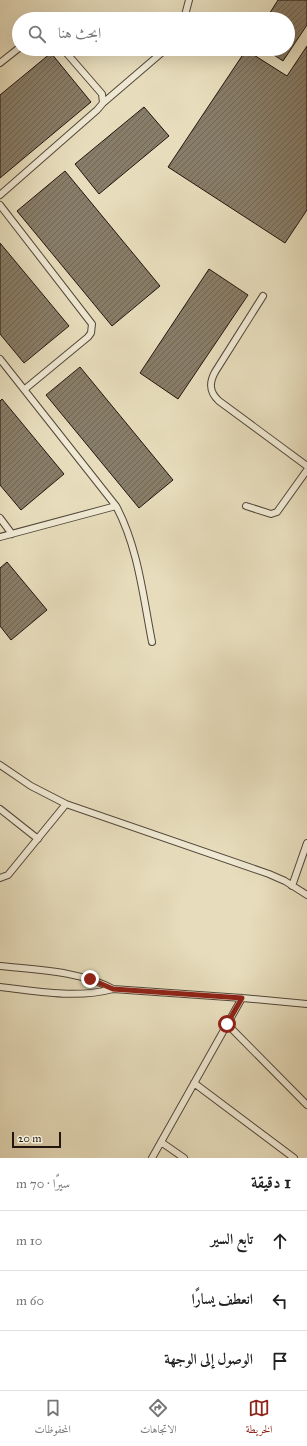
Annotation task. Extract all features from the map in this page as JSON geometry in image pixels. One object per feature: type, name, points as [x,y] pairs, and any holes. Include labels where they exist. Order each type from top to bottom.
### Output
[{"type":"lane","points":[[186,12],[190,0]]},
{"type":"lane","points":[[0,63],[12,54]]},
{"type":"lane","points":[[69,56],[102,94],[103,103]]},
{"type":"lane","points":[[0,194],[158,56]]},
{"type":"lane","points":[[0,205],[92,324],[92,333],[88,337],[25,389]]},
{"type":"lane","points":[[263,296],[216,372],[210,387],[213,395],[219,401],[307,466]]},
{"type":"lane","points":[[0,359],[116,506],[124,521],[130,538],[152,642]]},
{"type":"lane","points":[[246,506],[271,514],[277,512],[307,470]]},
{"type":"lane","points":[[0,537],[116,506]]},
{"type":"lane","points":[[0,518],[12,534]]},
{"type":"lane","points":[[0,765],[31,786],[66,804],[269,874],[307,895]]},
{"type":"lane","points":[[0,878],[8,875],[66,804]]},
{"type":"lane","points":[[0,809],[38,839]]},
{"type":"lane","points":[[292,886],[307,842]]},
{"type":"lane","points":[[0,966],[40,970],[90,979],[113,989]]},
{"type":"lane","points":[[0,987],[75,995],[113,989],[307,1004]]},
{"type":"lane","points":[[152,1158],[242,998]]},
{"type":"lane","points":[[227,1024],[307,1105]]},
{"type":"lane","points":[[194,1083],[294,1158]]},
{"type":"lane","points":[[161,1142],[184,1158]]},
{"type":"building","points":[[278,0],[307,0],[307,25],[295,43],[295,12],[270,12]]},
{"type":"building","points":[[307,46],[307,210],[285,243],[168,167],[242,56],[255,56],[287,76]]},
{"type":"building","points":[[47,56],[53,56],[91,102],[0,178],[0,95]]},
{"type":"building","points":[[276,56],[286,56],[283,61]]},
{"type":"building","points":[[144,107],[169,136],[99,194],[75,164]]},
{"type":"building","points":[[65,171],[160,286],[112,326],[17,211]]},
{"type":"building","points":[[0,243],[69,326],[24,363],[0,334]]},
{"type":"building","points":[[209,269],[248,295],[178,399],[140,373]]},
{"type":"building","points":[[80,367],[173,480],[139,508],[46,395]]},
{"type":"building","points":[[2,399],[64,474],[21,510],[0,485],[0,401]]},
{"type":"building","points":[[7,562],[47,610],[11,640],[0,626],[0,568]]},
{"type":"route","points":[[90,979],[113,989],[242,998],[227,1024]]}]
